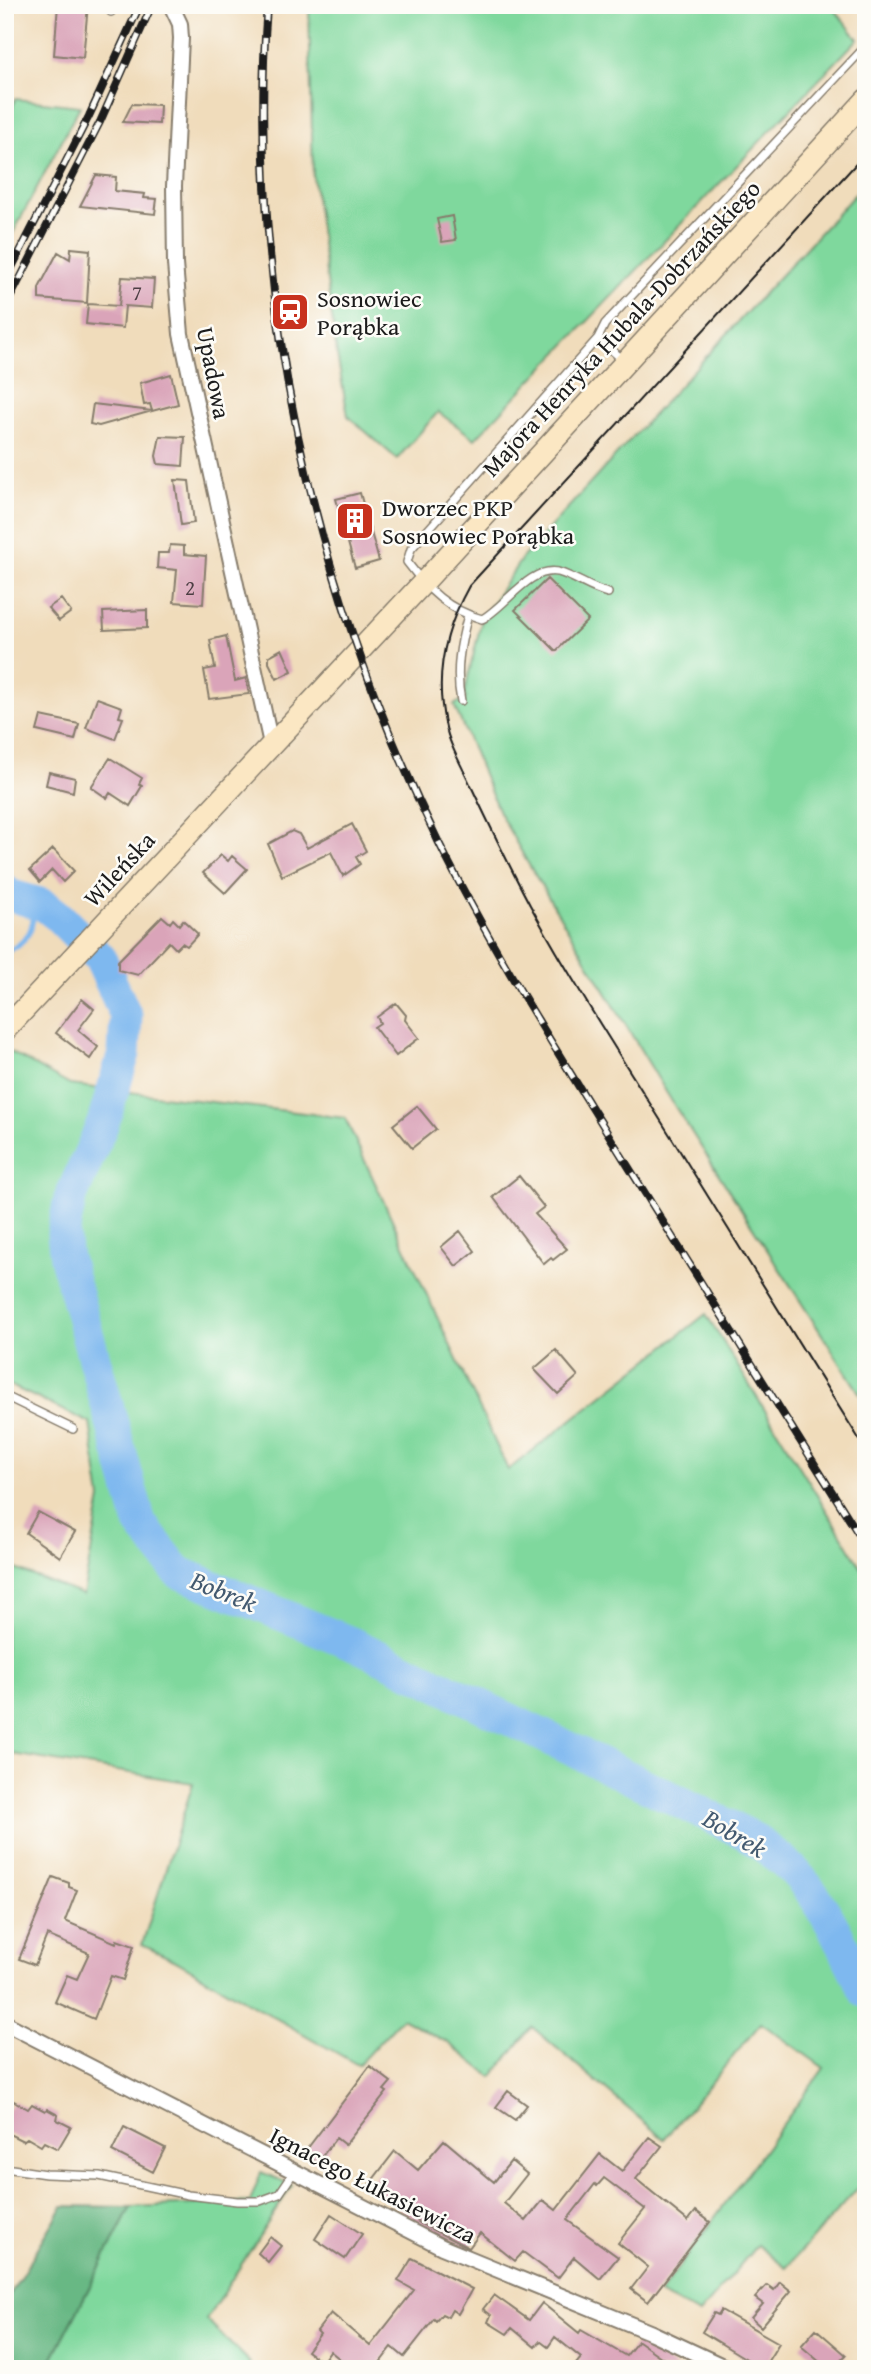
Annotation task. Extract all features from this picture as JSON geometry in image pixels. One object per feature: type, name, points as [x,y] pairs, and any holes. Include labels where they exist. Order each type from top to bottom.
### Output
[{"type":"street","name":"Upadowa","points":[[171,5],[180,24],[181,38],[174,186],[175,264],[181,334],[271,744]]},
{"type":"street","name":"Majora Henryka Hubala-Dobrzańskiego","points":[[271,744],[423,583],[866,100]]},
{"type":"street","name":"Wileńska","points":[[5,1031],[271,744]]},
{"type":"street","name":"Ignacego Łukasiewicza","points":[[5,2023],[463,2257],[652,2333],[729,2369]]},
{"type":"lane","points":[[608,593],[594,590],[558,572],[545,571],[534,576],[482,620],[446,604],[423,583],[407,562],[411,549],[598,338],[605,324],[866,46]]},
{"type":"lane","points":[[598,338],[627,362]]},
{"type":"lane","points":[[461,701],[458,665],[468,615]]},
{"type":"lane","points":[[5,1396],[73,1429]]},
{"type":"lane","points":[[5,2168],[46,2174],[99,2176],[188,2195],[248,2201],[260,2201],[279,2194],[294,2172]]},
{"type":"green space","points":[[309,5],[831,5],[858,39],[475,439],[438,412],[397,459],[348,416],[313,177]]},
{"type":"green space","points":[[15,99],[80,106],[5,248],[5,133]]},
{"type":"green space","points":[[866,182],[866,1403],[674,1105],[526,860],[499,812],[454,705],[466,698],[464,694],[482,619],[522,558]]},
{"type":"green space","points":[[7,1050],[70,1085],[345,1118],[508,1470],[706,1314],[866,1575],[866,2179],[786,2268],[757,2245],[699,2314],[659,2294],[824,2068],[761,2023],[664,2139],[532,2027],[492,2077],[447,2042],[402,2018],[358,2065],[174,1960],[142,1945],[193,1783],[5,1753],[5,1565],[83,1595],[101,1499],[90,1423],[5,1383]]},
{"type":"green space","points":[[261,2172],[292,2185],[206,2320],[250,2363],[246,2369],[47,2369],[131,2207],[250,2202]]},
{"type":"green space","points":[[63,2206],[131,2207],[47,2369],[5,2369],[5,2303]]},
{"type":"building","points":[[58,5],[88,5],[83,58],[54,55]]},
{"type":"building","points":[[132,104],[160,105],[159,124],[123,122]]},
{"type":"building","points":[[96,175],[116,177],[115,191],[145,194],[144,198],[157,199],[155,214],[80,206]]},
{"type":"building","points":[[452,216],[456,240],[442,242],[437,219]]},
{"type":"building","points":[[71,248],[90,250],[87,303],[39,299],[39,288],[58,252],[70,259]]},
{"type":"building","points":[[122,277],[154,279],[152,308],[125,306],[123,328],[86,324],[88,304],[119,306]]},
{"type":"building","points":[[171,374],[178,404],[152,411],[150,404],[144,405],[140,383]]},
{"type":"building","points":[[93,404],[152,411],[99,426],[90,424]]},
{"type":"building","points":[[160,436],[185,437],[183,466],[158,464],[156,456]]},
{"type":"building","points":[[175,480],[189,481],[194,523],[181,525]]},
{"type":"building","name":"Dworzec PKP Sosnowiec Porąbka","points":[[360,493],[379,561],[355,568],[336,499]]},
{"type":"building","points":[[170,545],[184,546],[184,554],[206,556],[203,604],[174,602],[177,570],[157,568],[158,553],[169,553]]},
{"type":"building","points":[[547,579],[588,620],[556,651],[515,610]]},
{"type":"building","points":[[61,599],[71,612],[59,621],[48,608]]},
{"type":"building","points":[[147,610],[147,628],[104,630],[103,612]]},
{"type":"building","points":[[226,636],[235,681],[246,678],[249,694],[209,699],[204,670],[215,668],[210,640]]},
{"type":"building","points":[[282,649],[292,671],[277,679],[269,663],[269,656]]},
{"type":"building","points":[[97,698],[122,707],[119,717],[123,718],[115,739],[86,728]]},
{"type":"building","points":[[41,716],[79,724],[75,740],[37,731]]},
{"type":"building","points":[[110,758],[142,778],[139,784],[142,786],[130,806],[110,793],[107,798],[91,787]]},
{"type":"building","points":[[49,772],[75,778],[73,792],[46,785]]},
{"type":"building","points":[[352,824],[366,851],[356,857],[360,864],[343,876],[331,852],[282,876],[268,844],[292,831],[299,834],[307,848]]},
{"type":"building","points":[[53,849],[74,871],[63,882],[52,870],[40,882],[30,870]]},
{"type":"building","points":[[221,855],[228,861],[232,856],[247,869],[225,893],[203,873]]},
{"type":"building","points":[[162,916],[170,923],[173,919],[179,925],[183,920],[198,934],[187,946],[182,943],[176,949],[169,942],[138,975],[118,970],[118,961]]},
{"type":"building","points":[[82,999],[94,1009],[78,1030],[98,1047],[90,1059],[56,1033]]},
{"type":"building","points":[[396,1003],[419,1038],[396,1056],[374,1027],[380,1023],[377,1017]]},
{"type":"building","points":[[417,1106],[436,1129],[412,1148],[393,1125]]},
{"type":"building","points":[[519,1176],[544,1207],[535,1214],[567,1249],[544,1264],[493,1197]]},
{"type":"building","points":[[460,1231],[475,1251],[456,1266],[441,1247]]},
{"type":"building","points":[[556,1350],[578,1376],[558,1394],[534,1369]]},
{"type":"building","points":[[38,1512],[75,1532],[60,1557],[26,1533]]},
{"type":"building","points":[[53,1877],[69,1883],[69,1887],[77,1890],[65,1921],[116,1943],[117,1940],[134,1946],[123,1980],[111,1976],[94,2019],[55,2002],[67,1975],[77,1979],[89,1953],[47,1935],[35,1965],[19,1959]]},
{"type":"building","points":[[370,2066],[391,2082],[384,2090],[387,2092],[345,2145],[336,2138],[317,2163],[304,2153]]},
{"type":"building","points":[[508,2091],[527,2105],[515,2120],[496,2107]]},
{"type":"building","points":[[14,2101],[28,2109],[32,2104],[45,2111],[47,2109],[58,2115],[57,2120],[71,2127],[58,2149],[44,2142],[41,2146],[27,2138],[23,2141],[5,2132],[5,2117]]},
{"type":"building","points":[[124,2127],[165,2148],[153,2172],[112,2151]]},
{"type":"building","points":[[649,2137],[662,2146],[636,2179],[688,2221],[696,2211],[710,2222],[648,2302],[631,2289],[648,2267],[618,2243],[645,2209],[604,2178],[597,2186],[595,2184],[567,2220],[618,2257],[600,2279],[574,2257],[558,2278],[523,2252],[515,2261],[480,2233],[469,2248],[421,2224],[368,2186],[395,2151],[418,2170],[444,2140],[494,2182],[511,2161],[527,2174],[504,2203],[526,2221],[543,2200],[556,2210],[600,2154],[622,2171]]},
{"type":"building","points":[[331,2214],[362,2234],[345,2259],[315,2239]]},
{"type":"building","points":[[270,2237],[281,2246],[268,2262],[258,2253]]},
{"type":"building","points":[[412,2258],[472,2289],[458,2314],[452,2310],[448,2317],[442,2314],[436,2321],[434,2319],[404,2357],[392,2347],[375,2369],[352,2369],[330,2351],[322,2362],[307,2351],[320,2334],[317,2331],[331,2313],[370,2346],[414,2290],[398,2281]]},
{"type":"building","points":[[780,2282],[791,2291],[761,2327],[751,2318],[763,2304],[755,2298],[767,2285],[774,2290]]},
{"type":"building","points":[[494,2295],[529,2320],[542,2303],[579,2333],[581,2330],[626,2356],[638,2341],[678,2369],[572,2369],[581,2358],[555,2337],[548,2347],[540,2341],[535,2347],[512,2328],[507,2334],[488,2322],[491,2315],[483,2309]]},
{"type":"building","points":[[721,2310],[779,2343],[763,2369],[702,2332],[714,2313],[718,2315]]},
{"type":"building","points":[[816,2329],[846,2355],[833,2369],[828,2369],[801,2346]]},
{"type":"waterway","name":"Bobrek","points":[[5,891],[9,895],[44,905],[100,958],[126,1016],[124,1053],[103,1123],[70,1199],[63,1234],[66,1258],[140,1523],[178,1572],[356,1645],[746,1834],[789,1866],[811,1891],[829,1919],[866,1992]]},
{"type":"waterway","points":[[5,953],[29,933],[35,902]]},
{"type":"tram line","points":[[866,153],[469,586],[448,635],[441,669],[442,705],[453,747],[530,905],[564,965],[866,1450]]},
{"type":"railway","points":[[5,281],[89,116],[140,5]]},
{"type":"railway","points":[[5,308],[100,122],[152,5]]},
{"type":"railway","points":[[267,5],[263,113],[267,221],[279,329],[298,435],[324,541],[356,644],[395,745],[439,843],[504,963],[866,1546]]},
{"type":"place","name":"Sosnowiec Porąbka","points":[[290,312]]},
{"type":"place","name":"Dworzec PKP Sosnowiec Porąbka","points":[[355,521]]}]
